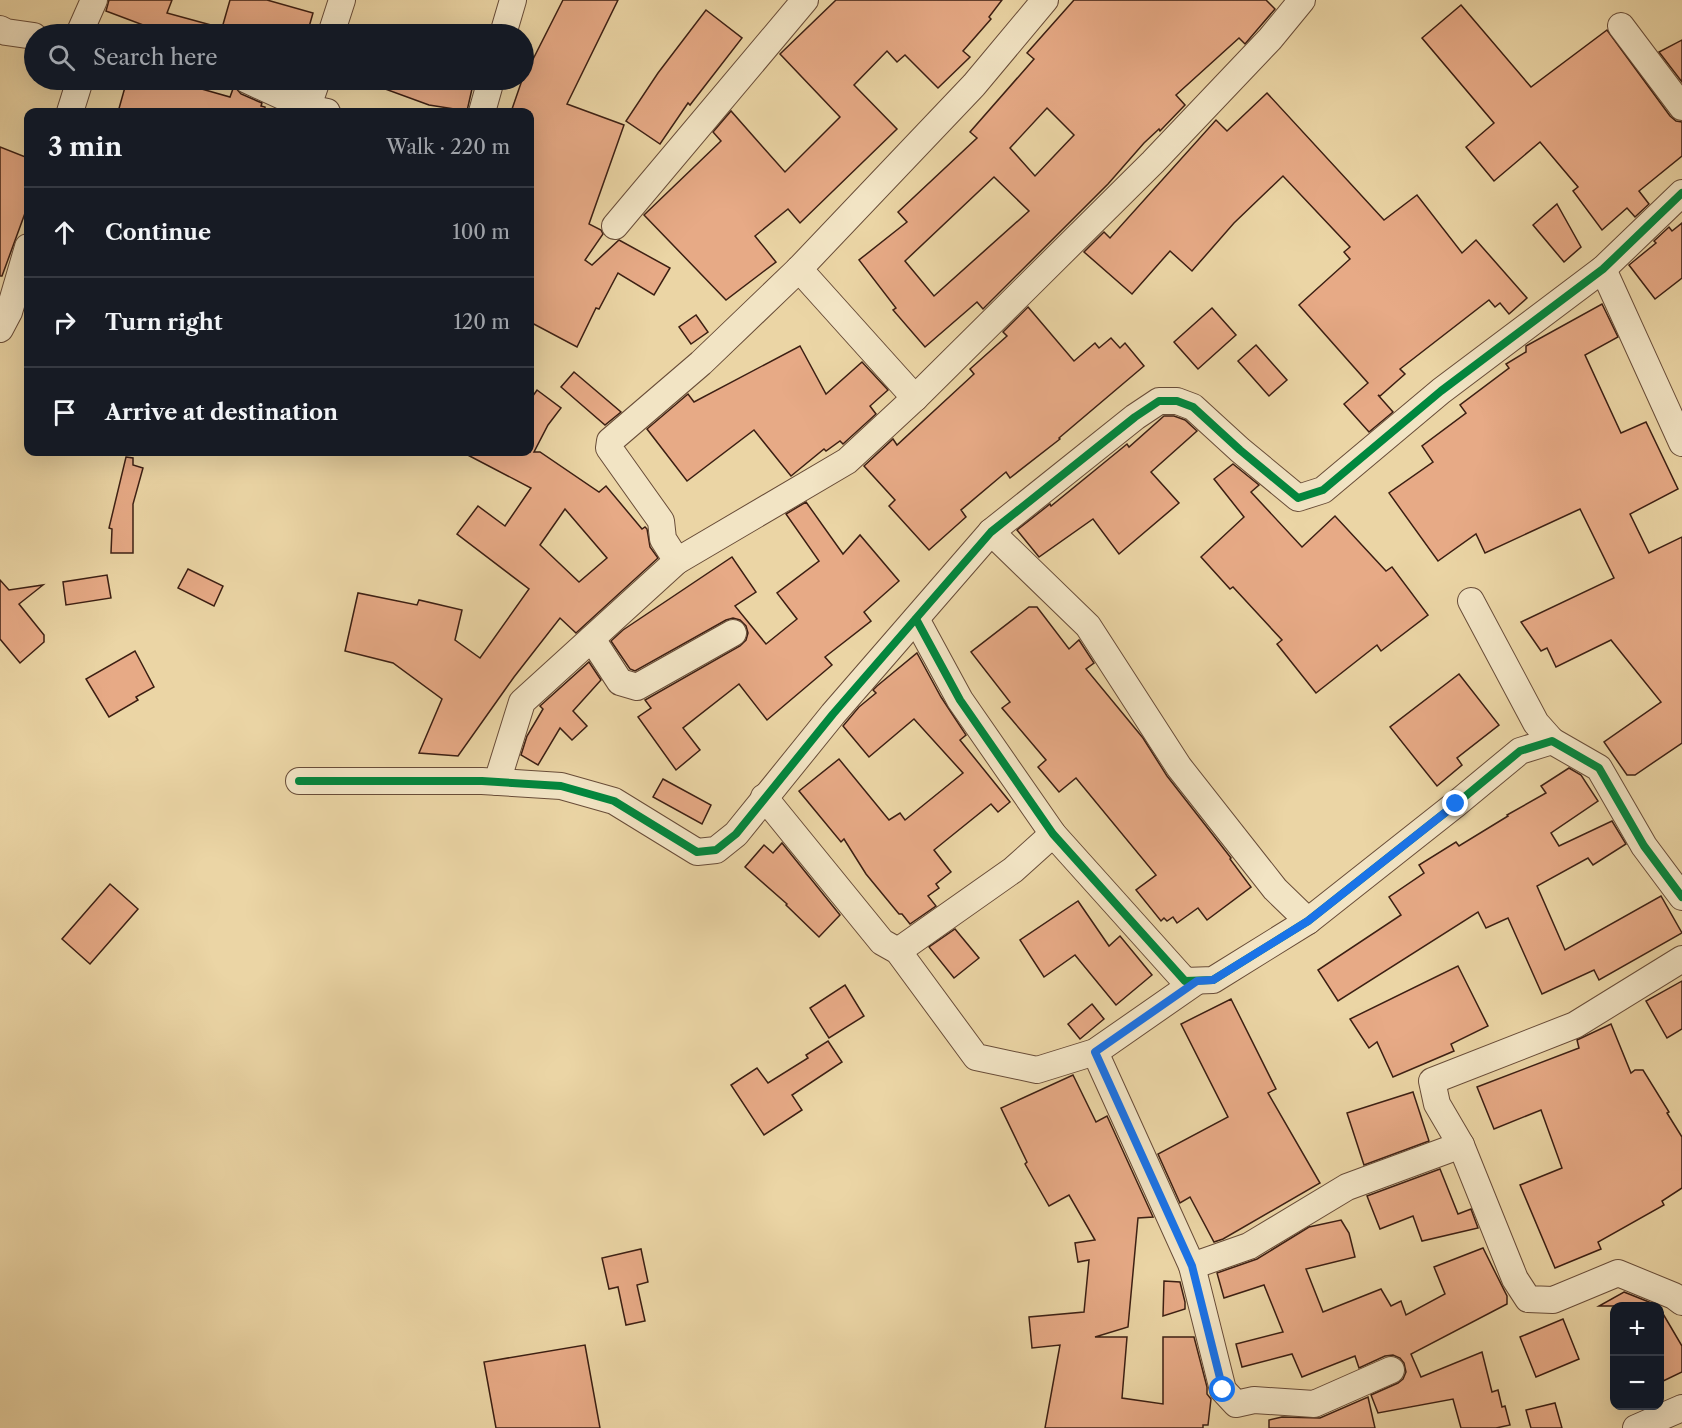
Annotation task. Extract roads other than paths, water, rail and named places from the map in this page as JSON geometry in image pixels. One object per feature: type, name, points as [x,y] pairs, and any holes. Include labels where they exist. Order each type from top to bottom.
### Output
[{"type":"street","points":[[83,24],[94,0]]},
{"type":"street","points":[[334,24],[342,0]]},
{"type":"street","points":[[506,24],[513,0]]},
{"type":"street","points":[[615,226],[805,0]]},
{"type":"street","points":[[677,561],[663,539],[661,521],[609,448],[610,441],[701,363],[799,269],[974,85],[1045,0]]},
{"type":"street","points":[[497,782],[522,702],[677,561],[847,461],[915,398],[1153,162],[1270,39],[1302,0]]},
{"type":"street","points":[[1621,26],[1682,107]]},
{"type":"street","points":[[2,36],[24,36]]},
{"type":"street","points":[[71,108],[77,90]]},
{"type":"street","points":[[269,90],[308,108]]},
{"type":"street","points":[[314,108],[316,90]]},
{"type":"street","points":[[483,108],[488,90]]},
{"type":"street","points":[[299,781],[497,782],[561,786],[614,801],[697,852],[716,850],[736,834],[764,798],[991,532],[1135,417],[1159,401],[1177,401],[1193,406],[1240,450],[1298,498],[1323,490],[1441,391],[1603,269],[1682,194]]},
{"type":"street","points":[[0,330],[9,312],[24,261]]},
{"type":"street","points":[[799,269],[915,398]]},
{"type":"street","points":[[1603,269],[1682,443]]},
{"type":"street","points":[[991,532],[1088,626],[1179,767],[1275,889],[1308,921]]},
{"type":"street","points":[[1471,601],[1536,723],[1552,741],[1599,768],[1644,846],[1682,897]]},
{"type":"street","points":[[916,619],[960,700],[1053,834],[1185,981],[1213,980],[1308,921],[1520,751],[1552,741]]},
{"type":"street","points":[[592,639],[620,682],[637,687],[733,633]]},
{"type":"street","points":[[764,798],[882,942],[898,951],[976,1057],[1037,1070],[1095,1052],[1197,981]]},
{"type":"street","points":[[898,951],[1013,870],[1053,834]]},
{"type":"street","points":[[1682,959],[1575,1025],[1432,1081],[1437,1104],[1461,1145],[1515,1279],[1528,1299],[1553,1300],[1618,1273],[1674,1296],[1682,1302]]},
{"type":"street","points":[[1095,1052],[1192,1266],[1223,1390],[1236,1404],[1254,1400],[1314,1404],[1391,1370]]},
{"type":"street","points":[[1192,1266],[1249,1246],[1347,1186],[1461,1145]]},
{"type":"street","points":[[1636,1428],[1682,1408]]}]
